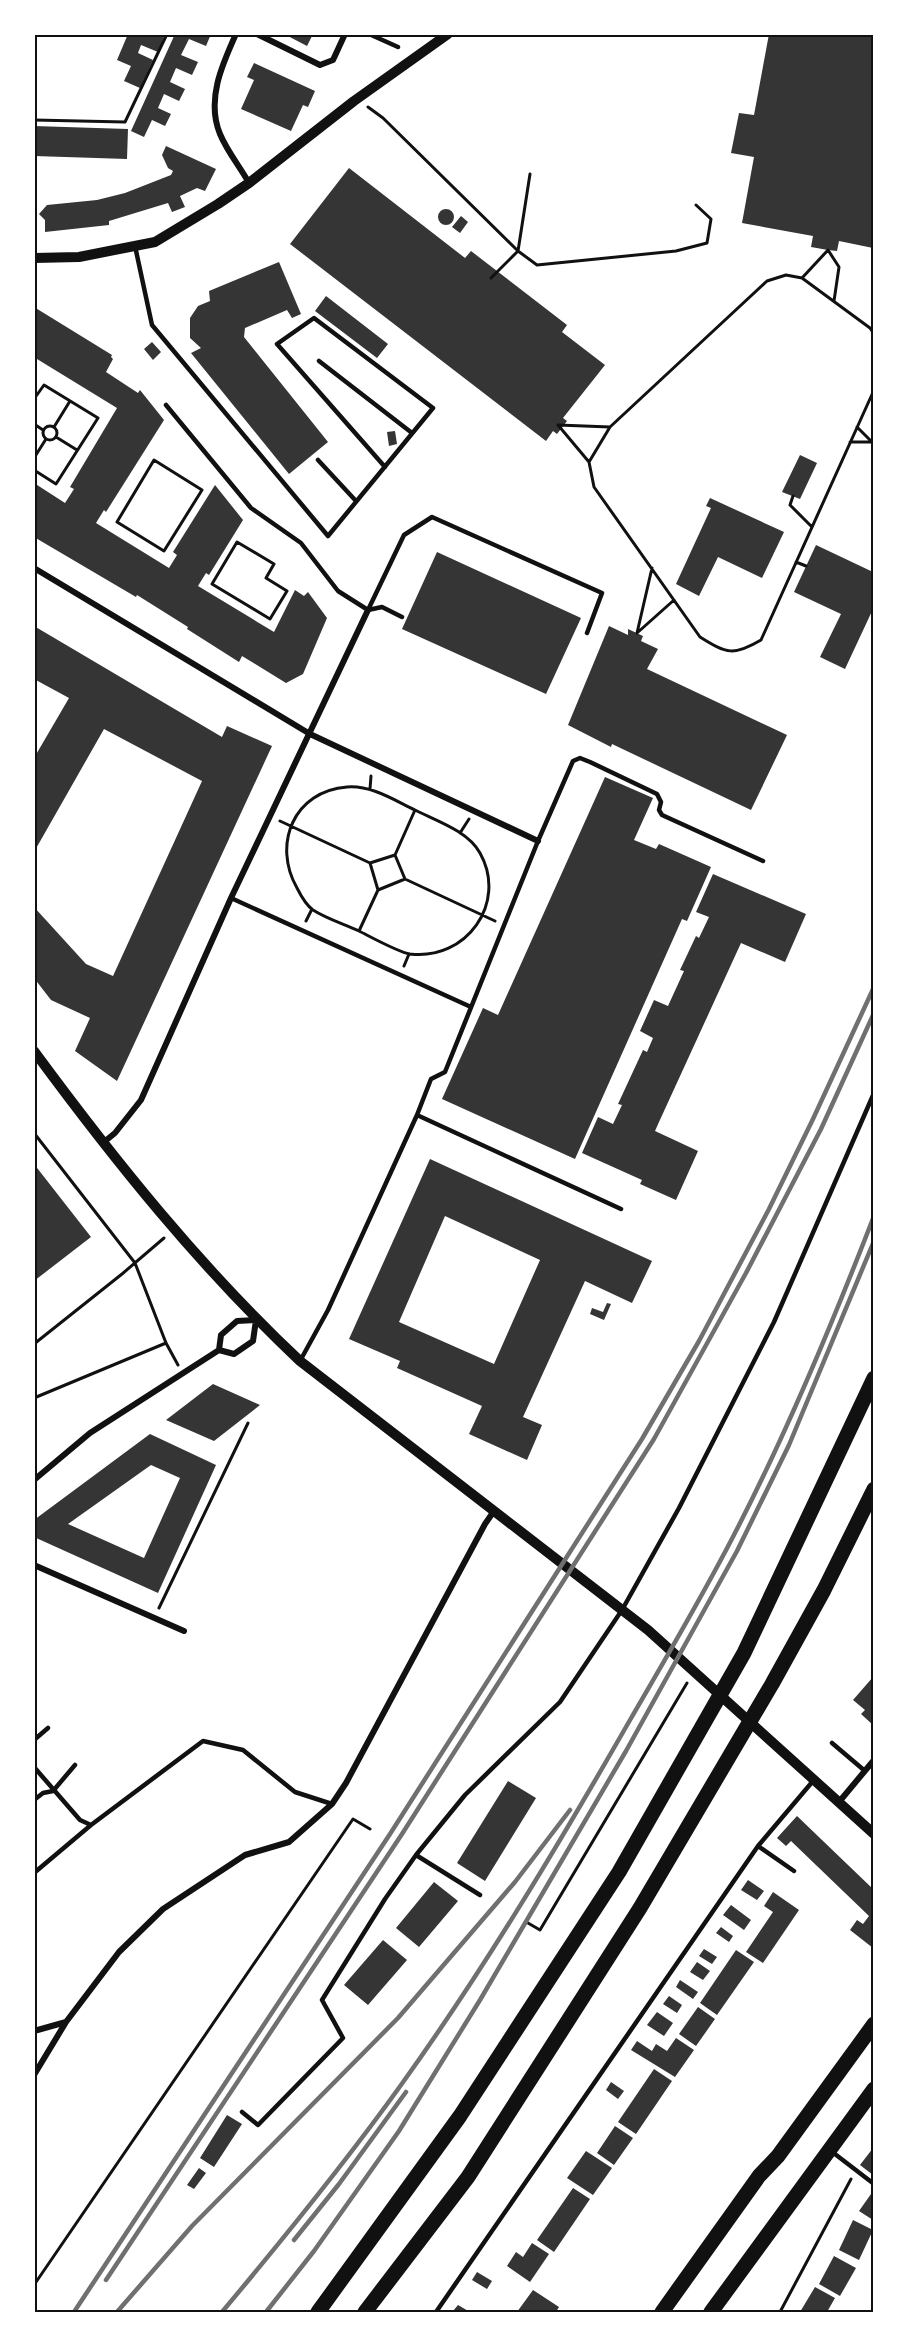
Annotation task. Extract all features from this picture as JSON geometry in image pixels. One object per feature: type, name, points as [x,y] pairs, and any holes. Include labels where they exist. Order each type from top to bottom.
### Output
[{"type":"highway","points":[[318,2313],[460,2116],[620,1872],[744,1653],[873,1378]]},
{"type":"highway","points":[[365,2313],[468,2176],[640,1908],[772,1684],[824,1590],[873,1489]]},
{"type":"highway","points":[[663,2313],[759,2176],[778,2156],[873,2024]]},
{"type":"highway","points":[[711,2313],[873,2089]]},
{"type":"street","points":[[236,34],[218,77],[214,107],[220,134],[249,183]]},
{"type":"street","points":[[257,34],[320,65],[333,60],[345,34]]},
{"type":"street","points":[[34,258],[79,256],[155,242],[249,183],[357,99],[448,34]]},
{"type":"street","points":[[34,567],[310,734],[538,841]]},
{"type":"street","points":[[104,1142],[115,1133],[141,1100],[231,898],[368,610]]},
{"type":"street","points":[[34,1051],[184,1242],[256,1320],[300,1361],[663,1644],[873,1834]]},
{"type":"street","points":[[219,1350],[221,1335],[237,1321],[256,1320]]},
{"type":"street","points":[[34,1480],[90,1433],[219,1350],[234,1354],[253,1341],[256,1320]]},
{"type":"street","points":[[34,2075],[66,2022],[119,1952],[163,1909],[245,1855],[289,1842],[332,1804],[346,1783],[494,1511]]},
{"type":"street","points":[[34,1566],[184,1631]]},
{"type":"street","points":[[839,1802],[873,1760]]},
{"type":"street","points":[[34,2031],[66,2022]]},
{"type":"lane","points":[[369,34],[398,47]]},
{"type":"lane","points":[[135,246],[152,325],[328,536],[433,408],[314,318],[277,344],[385,466]]},
{"type":"lane","points":[[319,361],[412,433]]},
{"type":"lane","points":[[166,405],[251,508],[301,543],[338,591],[368,610],[382,608],[402,617]]},
{"type":"lane","points":[[318,460],[356,501]]},
{"type":"lane","points":[[368,610],[404,535],[432,517],[602,593],[587,633]]},
{"type":"lane","points":[[300,1361],[328,1310],[417,1115],[431,1078],[445,1072],[538,841],[573,761],[580,758],[657,794],[661,802],[658,810],[662,815],[763,861]]},
{"type":"lane","points":[[231,898],[471,1007]]},
{"type":"lane","points":[[242,2112],[258,2125],[343,2038],[322,2000],[385,1899],[416,1855],[465,1795],[560,1702],[622,1610],[679,1508],[774,1322],[873,1093]]},
{"type":"lane","points":[[417,1115],[621,1209]]},
{"type":"lane","points":[[34,1740],[48,1728]]},
{"type":"lane","points":[[34,1872],[91,1825],[203,1742],[243,1750],[295,1792],[332,1804]]},
{"type":"lane","points":[[832,1743],[865,1771]]},
{"type":"lane","points":[[34,1800],[43,1793],[53,1791],[75,1765]]},
{"type":"lane","points":[[34,1767],[80,1820],[91,1825]]},
{"type":"lane","points":[[436,2313],[758,1846],[813,1781]]},
{"type":"lane","points":[[758,1846],[794,1870]]},
{"type":"lane","points":[[416,1855],[480,1895]]},
{"type":"lane","points":[[829,2150],[873,2184]]},
{"type":"path","points":[[34,120],[125,122],[167,34]]},
{"type":"path","points":[[357,99],[383,118],[518,251],[537,265],[676,251],[707,243],[711,219],[696,205]]},
{"type":"path","points":[[491,278],[518,251],[530,174]]},
{"type":"path","points":[[802,278],[828,250],[838,267],[834,301]]},
{"type":"path","points":[[589,462],[610,428],[767,281],[786,275],[802,278],[870,328],[873,333]]},
{"type":"path","points":[[34,399],[44,385],[98,418],[56,484],[34,471]]},
{"type":"path","points":[[610,428],[558,425],[589,462],[594,487],[700,637],[719,649],[742,651],[761,640],[873,390]]},
{"type":"path","points":[[54,427],[70,401]]},
{"type":"path","points":[[34,424],[44,430],[46,438],[34,458]]},
{"type":"path","points":[[44,430],[50,426],[54,427]]},
{"type":"path","points":[[54,427],[57,431],[56,437]]},
{"type":"path","points":[[850,442],[872,442],[857,427]]},
{"type":"path","points":[[56,437],[78,450]]},
{"type":"path","points":[[46,438],[51,440],[56,437]]},
{"type":"path","points":[[154,460],[202,490],[164,551],[117,522],[154,460]]},
{"type":"path","points":[[793,496],[790,505],[812,527]]},
{"type":"path","points":[[237,542],[274,564],[266,578],[288,591],[270,619],[212,584],[237,542]]},
{"type":"path","points":[[796,562],[806,566]]},
{"type":"path","points":[[652,568],[637,633],[674,600]]},
{"type":"path","points":[[348,787],[370,789],[415,810],[460,833],[479,851],[489,875],[490,895],[483,915],[471,933],[455,946],[432,952],[409,954],[312,909],[303,899],[293,881],[286,861],[286,840],[301,807],[325,791],[348,787]]},
{"type":"path","points":[[415,810],[395,855],[405,879],[504,925]]},
{"type":"path","points":[[270,816],[370,863],[395,855]]},
{"type":"path","points":[[359,931],[378,890],[370,863]]},
{"type":"path","points":[[378,890],[405,879]]},
{"type":"path","points":[[34,1133],[135,1263],[166,1343],[183,1374]]},
{"type":"path","points":[[34,1344],[164,1238]]},
{"type":"path","points":[[34,1398],[166,1343]]},
{"type":"path","points":[[154,1618],[248,1423]]},
{"type":"path","points":[[528,1923],[540,1930],[687,1683]]},
{"type":"path","points":[[34,2285],[353,1819],[370,1829]]},
{"type":"path","points":[[780,2313],[851,2178],[845,2174]]},
{"type":"building","points":[[128,34],[165,34],[158,52],[141,45],[138,53],[153,60],[140,88],[124,81],[131,66],[117,60]]},
{"type":"building","points":[[175,34],[211,34],[206,46],[189,39],[181,55],[198,62],[192,75],[176,68],[170,82],[185,89],[179,101],[164,94],[158,108],[171,114],[165,126],[152,120],[144,137],[131,131]]},
{"type":"building","points":[[284,34],[313,34],[307,46]]},
{"type":"building","points":[[769,34],[873,34],[873,248],[839,241],[837,251],[811,247],[813,236],[742,223],[754,157],[731,153],[739,113],[754,115]]},
{"type":"building","points":[[254,63],[315,91],[308,107],[303,105],[291,131],[241,109],[254,80],[247,77]]},
{"type":"building","points":[[34,126],[128,129],[127,159],[34,156]]},
{"type":"building","points":[[166,146],[216,169],[205,191],[197,188],[180,196],[185,207],[172,212],[168,203],[109,221],[109,225],[45,232],[45,220],[39,214],[47,205],[97,200],[125,193],[171,175],[173,171],[168,168],[162,155]]},
{"type":"building","points":[[349,168],[465,258],[471,251],[567,325],[562,332],[605,365],[563,418],[567,421],[557,434],[553,431],[546,441],[290,244]]},
{"type":"building","points":[[446,209],[452,211],[454,217],[452,223],[446,225],[440,223],[438,217],[440,211]]},
{"type":"building","points":[[461,216],[468,222],[460,233],[452,227]]},
{"type":"building","points":[[279,262],[301,314],[292,318],[287,310],[245,328],[244,337],[328,442],[289,474],[191,353],[201,348],[190,338],[190,318],[198,306],[210,301],[209,291]]},
{"type":"building","points":[[326,296],[388,344],[377,358],[315,311]]},
{"type":"building","points":[[34,307],[112,355],[113,359],[106,372],[138,393],[140,390],[164,420],[106,512],[104,510],[96,523],[169,568],[177,555],[173,552],[215,485],[243,520],[209,575],[206,573],[198,586],[274,632],[295,590],[304,596],[308,592],[327,618],[303,674],[286,683],[242,656],[239,662],[137,595],[136,597],[34,537],[34,483],[65,503],[74,489],[70,487],[117,408],[37,359],[34,364]]},
{"type":"building","points":[[152,342],[161,352],[153,360],[144,349]]},
{"type":"building","points":[[395,431],[397,444],[389,446],[387,432]]},
{"type":"building","points":[[800,455],[817,463],[800,499],[782,492]]},
{"type":"building","points":[[710,498],[784,532],[762,578],[718,557],[699,596],[676,584],[711,508],[706,506]]},
{"type":"building","points":[[816,545],[873,572],[873,609],[845,669],[820,657],[841,614],[794,592]]},
{"type":"building","points":[[437,552],[581,618],[546,694],[402,629]]},
{"type":"building","points":[[34,626],[222,737],[227,726],[272,746],[117,1081],[75,1051],[90,1018],[51,1000],[34,978],[34,907],[86,964],[113,976],[202,781],[104,729],[34,852],[34,758],[69,698],[34,679]]},
{"type":"building","points":[[609,626],[628,635],[628,629],[643,636],[641,641],[658,649],[647,669],[787,735],[751,810],[612,744],[611,747],[568,725]]},
{"type":"building","points":[[605,777],[653,798],[634,840],[656,849],[659,844],[711,867],[687,921],[682,919],[575,1159],[442,1099],[483,1008],[498,1015]]},
{"type":"building","points":[[713,874],[806,914],[785,962],[741,943],[659,1122],[655,1131],[698,1151],[676,1200],[640,1184],[642,1180],[582,1153],[598,1117],[613,1124],[622,1105],[618,1104],[643,1050],[647,1052],[653,1038],[640,1031],[654,1000],[668,1006],[684,971],[680,970],[696,936],[699,938],[709,917],[696,912]]},
{"type":"building","points":[[430,1159],[652,1261],[632,1303],[585,1281],[523,1417],[542,1425],[527,1460],[469,1434],[482,1406],[397,1368],[400,1361],[349,1339]],"holes":[[[445,1216],[540,1260],[494,1364],[399,1322]]]},
{"type":"building","points":[[34,1164],[91,1237],[34,1281]]},
{"type":"building","points":[[607,1303],[611,1304],[604,1320],[590,1314],[592,1308],[603,1312]]},
{"type":"building","points":[[213,1384],[260,1405],[214,1441],[166,1420]]},
{"type":"building","points":[[150,1434],[216,1465],[158,1593],[34,1537],[34,1520]],"holes":[[[151,1465],[180,1478],[144,1558],[68,1524]]]},
{"type":"building","points":[[873,1677],[873,1725],[861,1714],[865,1710],[853,1700]]},
{"type":"building","points":[[508,1781],[536,1798],[485,1881],[457,1863]]},
{"type":"building","points":[[797,1816],[873,1889],[873,1948],[850,1930],[857,1920],[863,1924],[869,1916],[791,1841],[786,1846],[777,1838]]},
{"type":"building","points":[[748,1880],[764,1891],[757,1900],[741,1890]]},
{"type":"building","points":[[434,1882],[458,1901],[419,1947],[396,1928]]},
{"type":"building","points":[[773,1892],[799,1910],[763,1963],[746,1952],[773,1912],[764,1906]]},
{"type":"building","points":[[731,1905],[751,1920],[744,1930],[723,1915]]},
{"type":"building","points":[[721,1927],[733,1936],[729,1942],[716,1933]]},
{"type":"building","points":[[383,1940],[407,1960],[368,2005],[344,1985]]},
{"type":"building","points":[[704,1949],[717,1957],[712,1964],[699,1956]]},
{"type":"building","points":[[736,1950],[754,1962],[717,2015],[700,2003]]},
{"type":"building","points":[[697,1962],[710,1971],[703,1980],[690,1972]]},
{"type":"building","points":[[680,1980],[698,1992],[693,1999],[676,1987]]},
{"type":"building","points":[[669,1996],[682,2005],[677,2013],[663,2004]]},
{"type":"building","points":[[698,2007],[715,2019],[696,2046],[679,2034]]},
{"type":"building","points":[[657,2012],[673,2023],[664,2036],[647,2025]]},
{"type":"building","points":[[676,2038],[694,2050],[675,2077],[631,2050],[637,2041],[652,2051],[656,2044],[667,2051]]},
{"type":"building","points":[[654,2069],[672,2081],[636,2134],[618,2122]]},
{"type":"building","points":[[611,2082],[624,2091],[618,2099],[606,2090]]},
{"type":"building","points":[[227,2115],[242,2124],[214,2167],[200,2158]]},
{"type":"building","points":[[615,2126],[633,2138],[614,2165],[597,2153]]},
{"type":"building","points":[[873,2148],[873,2175],[860,2165]]},
{"type":"building","points":[[586,2151],[612,2168],[593,2195],[567,2178]]},
{"type":"building","points":[[199,2168],[206,2173],[194,2189],[187,2185]]},
{"type":"building","points":[[573,2188],[590,2199],[554,2252],[537,2240]]},
{"type":"building","points":[[871,2194],[873,2196],[873,2220],[859,2211]]},
{"type":"building","points":[[853,2220],[873,2230],[859,2260],[839,2250]]},
{"type":"building","points":[[532,2243],[549,2254],[530,2282],[507,2266],[516,2252],[523,2257]]},
{"type":"building","points":[[834,2256],[856,2268],[840,2296],[819,2284]]},
{"type":"building","points":[[477,2272],[492,2281],[487,2289],[472,2280]]},
{"type":"building","points":[[815,2287],[835,2298],[827,2312],[800,2312]]},
{"type":"building","points":[[533,2290],[559,2307],[556,2312],[517,2312]]},
{"type":"building","points":[[458,2305],[470,2312],[453,2311]]},
{"type":"railway","points":[[74,2312],[390,1834],[642,1439],[699,1341],[769,1209],[874,987]]},
{"type":"railway","points":[[106,2280],[402,1834],[654,1439],[746,1273],[821,1129],[874,1013]]},
{"type":"railway","points":[[222,2312],[314,2200],[401,2085],[492,1951],[576,1813],[698,1601],[756,1491],[810,1374],[874,1216]]},
{"type":"railway","points":[[266,2312],[314,2251],[399,2131],[480,2000],[626,1751],[737,1551],[789,1445],[874,1241]]},
{"type":"railway","points":[[117,2312],[192,2226],[398,2018],[515,1882],[570,1810]]},
{"type":"railway","points":[[294,2240],[339,2184],[406,2092]]}]
